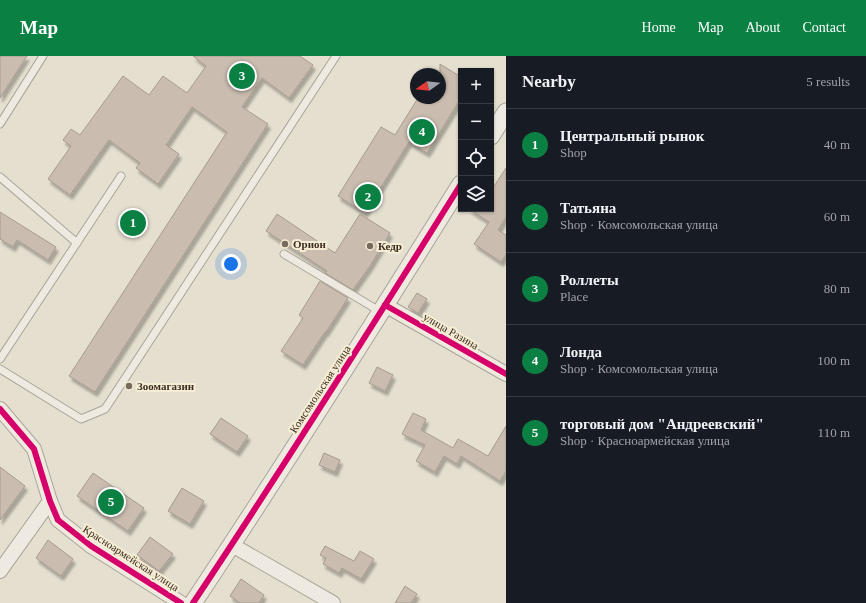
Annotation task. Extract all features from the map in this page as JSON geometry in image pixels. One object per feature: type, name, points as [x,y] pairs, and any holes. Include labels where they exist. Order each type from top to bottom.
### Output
[{"type":"street","points":[[494,131],[506,112]]},
{"type":"street","name":"Комсомольская улица","points":[[193,603],[232,545],[383,309],[458,189]]},
{"type":"street","name":"улица Разина","points":[[383,309],[506,374]]},
{"type":"street","name":"Красноармейская улица","points":[[0,409],[34,449],[50,501],[58,520],[85,541],[181,603]]},
{"type":"street","points":[[0,571],[50,501]]},
{"type":"street","points":[[232,545],[333,603]]},
{"type":"lane","points":[[0,124],[43,56]]},
{"type":"lane","points":[[0,369],[80,419],[105,409],[336,56]]},
{"type":"lane","points":[[0,176],[77,243]]},
{"type":"lane","points":[[0,360],[121,176]]},
{"type":"lane","points":[[284,254],[383,309]]},
{"type":"building","points":[[0,56],[27,56],[0,98]]},
{"type":"building","points":[[193,56],[300,56],[313,65],[289,98],[262,78],[242,107],[268,124],[95,392],[69,376],[227,132],[192,107],[166,145],[179,154],[158,184],[136,168],[140,163],[109,140],[70,195],[48,179],[71,146],[63,140],[71,129],[80,135],[123,76],[149,95],[163,76],[187,93],[206,66]]},
{"type":"building","points":[[440,64],[458,75],[458,103],[427,153],[409,142],[365,213],[338,196],[381,127],[395,135],[414,104],[446,104],[446,68],[440,68]]},
{"type":"building","points":[[506,168],[506,217],[498,230],[506,235],[506,255],[501,262],[474,244],[489,222],[474,212],[494,212],[494,186]]},
{"type":"building","points":[[0,212],[56,247],[48,260],[17,240],[13,247],[0,239]]},
{"type":"building","points":[[277,214],[335,253],[360,214],[390,233],[353,290],[325,273],[327,271],[266,231]]},
{"type":"building","points":[[320,281],[348,298],[303,365],[281,351],[303,318],[299,315]]},
{"type":"building","points":[[417,293],[427,299],[418,313],[408,307]]},
{"type":"building","points":[[377,367],[393,375],[385,391],[369,383]]},
{"type":"building","points":[[413,413],[426,419],[421,430],[453,448],[458,439],[488,456],[506,426],[506,471],[500,481],[461,456],[457,464],[444,456],[435,472],[416,461],[425,445],[402,434]]},
{"type":"building","points":[[221,418],[248,436],[237,452],[210,434]]},
{"type":"building","points":[[324,453],[340,460],[335,472],[319,465]]},
{"type":"building","points":[[0,467],[25,486],[0,520]]},
{"type":"building","points":[[93,473],[144,508],[128,531],[77,496]]},
{"type":"building","points":[[182,488],[204,501],[190,524],[168,511]]},
{"type":"building","points":[[150,537],[173,554],[159,571],[137,555]]},
{"type":"building","points":[[48,540],[73,559],[61,576],[36,558]]},
{"type":"building","points":[[325,546],[354,561],[360,551],[374,559],[361,579],[342,568],[339,573],[323,564],[326,558],[320,555]]},
{"type":"building","points":[[241,579],[264,595],[259,603],[240,603],[230,596]]},
{"type":"building","points":[[405,586],[417,594],[411,603],[395,603]]},
{"type":"cycle path","points":[[193,603],[328,395],[458,189]]},
{"type":"cycle path","points":[[385,305],[506,374]]},
{"type":"cycle path","points":[[0,409],[34,449],[50,501],[58,520],[91,546],[181,603]]},
{"type":"place","name":"Роллеты","points":[[242,76]]},
{"type":"place","name":"Лонда","points":[[422,132]]},
{"type":"place","name":"Татьяна","points":[[368,197]]},
{"type":"place","name":"Центральный рынок","points":[[133,223]]},
{"type":"place","name":"Орион","points":[[285,244]]},
{"type":"place","name":"Кедр","points":[[370,246]]},
{"type":"place","name":"Зоомагазин","points":[[129,386]]},
{"type":"place","name":"торговый дом \"Андреевский\"","points":[[111,502]]}]
